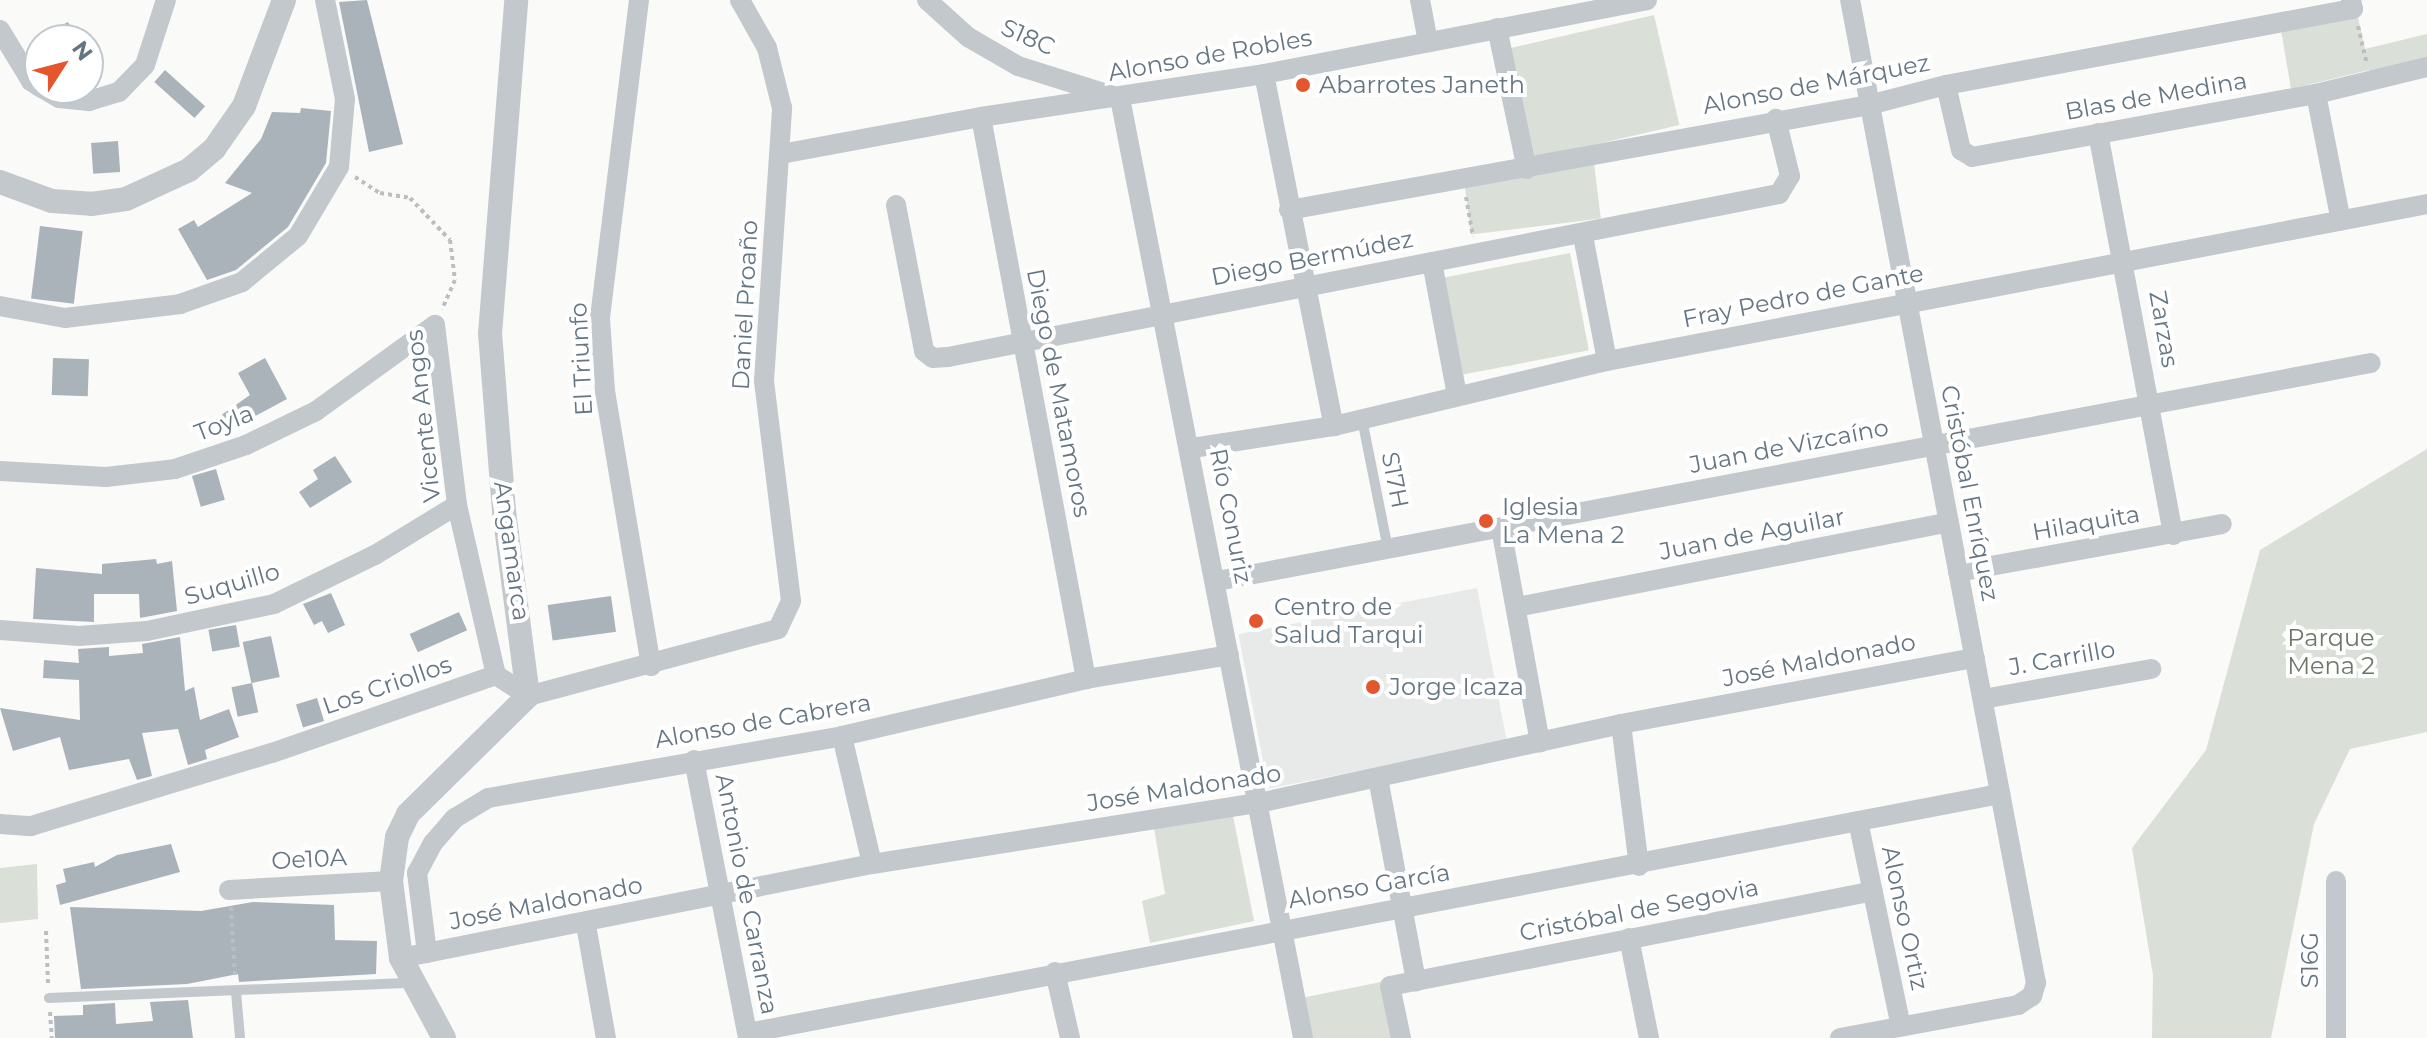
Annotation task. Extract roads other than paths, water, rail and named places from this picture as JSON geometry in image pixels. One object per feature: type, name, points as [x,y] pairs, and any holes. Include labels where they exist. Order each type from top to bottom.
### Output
[{"type":"street","points":[[104,96],[119,92],[145,65],[165,0]]},
{"type":"street","points":[[0,182],[52,201],[91,204],[138,195],[189,170],[214,149],[244,106],[284,0]]},
{"type":"street","points":[[0,306],[65,318],[180,304],[242,282],[298,236],[339,167],[345,99],[325,0]]},
{"type":"street","name":"Angamarca","points":[[516,0],[490,334],[504,511],[528,696]]},
{"type":"street","name":"El Triunfo","points":[[639,0],[600,319],[605,391],[651,666]]},
{"type":"street","name":"Daniel Proaño","points":[[651,666],[778,629],[791,601],[764,381],[782,108],[767,48],[740,0]]},
{"type":"street","name":"S18C","points":[[927,0],[968,37],[1018,66],[1120,98]]},
{"type":"street","points":[[1420,0],[1428,42]]},
{"type":"street","name":"Alonso de Robles","points":[[781,154],[981,117],[1264,74],[1647,0]]},
{"type":"street","name":"Cristóbal Enríquez","points":[[1850,0],[2036,983],[2032,996],[2018,1005],[1901,1026]]},
{"type":"street","name":"Alonso de Márquez","points":[[1289,210],[1527,169],[1776,119],[1869,105],[1946,85],[2352,4]]},
{"type":"street","points":[[1497,28],[1527,169]]},
{"type":"street","points":[[0,30],[24,69]]},
{"type":"street","name":"Blas de Medina","points":[[1946,85],[1961,150],[1972,157],[2316,94],[2427,67]]},
{"type":"street","points":[[1264,74],[1302,285],[1334,426]]},
{"type":"street","points":[[2316,94],[2341,221]]},
{"type":"street","name":"Río Conuriz","points":[[1120,98],[1192,448],[1303,1038]]},
{"type":"street","name":"Diego de Matamoros","points":[[981,117],[1086,679]]},
{"type":"street","name":"Diego Bermúdez","points":[[896,205],[927,356],[1024,346],[1302,285],[1583,236],[1779,194],[1790,176],[1776,119]]},
{"type":"street","name":"Zarzas","points":[[2098,133],[2125,260],[2173,535]]},
{"type":"street","name":"Fray Pedro de Gante","points":[[1192,448],[1334,426],[1607,361],[2427,204]]},
{"type":"street","points":[[1583,236],[1607,361]]},
{"type":"street","points":[[1432,262],[1457,395]]},
{"type":"street","name":"Toyla","points":[[0,471],[106,477],[190,464],[246,445],[316,411],[435,325]]},
{"type":"street","name":"Vicente Angos","points":[[435,325],[457,505],[496,675]]},
{"type":"street","name":"Juan de Vizcaíno","points":[[1217,581],[2151,402],[2371,363]]},
{"type":"street","name":"Suquillo","points":[[0,630],[79,636],[147,631],[259,608],[375,555],[457,505]]},
{"type":"street","name":"Juan de Aguilar","points":[[1517,607],[1949,522]]},
{"type":"street","name":"Hilaquita","points":[[1958,572],[2222,524]]},
{"type":"street","points":[[1501,528],[1540,742]]},
{"type":"street","name":"Alonso de Cabrera","points":[[427,953],[417,873],[455,818],[488,798],[842,736],[1086,679],[1229,655]]},
{"type":"street","name":"José Maldonado","points":[[401,958],[586,925],[720,893],[872,864],[1259,803],[1621,724],[1975,658]]},
{"type":"street","points":[[444,1038],[411,983],[401,958],[391,881],[397,837],[408,814],[528,696],[651,666]]},
{"type":"street","name":"J. Carrillo","points":[[1983,699],[2151,669]]},
{"type":"street","points":[[496,675],[528,696]]},
{"type":"street","name":"Los Criollos","points":[[0,824],[31,826],[272,753],[496,675]]},
{"type":"street","points":[[1621,724],[1639,866]]},
{"type":"street","points":[[842,736],[872,864]]},
{"type":"street","name":"Antonio de Carranza","points":[[694,760],[748,1035]]},
{"type":"street","points":[[1378,778],[1405,906],[1416,981],[1390,986],[1401,1038]]},
{"type":"street","name":"Alonso García","points":[[748,1035],[1283,928],[1639,866],[2000,794]]},
{"type":"street","name":"Alonso Ortiz","points":[[1858,821],[1901,1026]]},
{"type":"street","name":"Oe10A","points":[[229,890],[391,881]]},
{"type":"street","name":"S16G","points":[[2336,881],[2336,1038]]},
{"type":"street","name":"Cristóbal de Segovia","points":[[1416,981],[1873,891]]},
{"type":"street","points":[[586,925],[606,1038]]},
{"type":"street","points":[[1629,938],[1649,1038]]},
{"type":"street","points":[[1055,972],[1070,1038]]},
{"type":"street","points":[[1840,1038],[1901,1026]]},
{"type":"lane","name":"S17H","points":[[1362,419],[1388,549]]},
{"type":"lane","points":[[49,998],[411,983]]},
{"type":"lane","points":[[236,992],[240,1038]]},
{"type":"place","name":"Abarrotes Janeth","points":[[1303,85]]},
{"type":"place","name":"Iglesia La Mena 2","points":[[1486,521]]},
{"type":"place","name":"Centro de Salud Tarqui","points":[[1256,621]]},
{"type":"place","name":"Jorge Icaza","points":[[1373,687]]},
{"type":"park label","name":"Parque Mena 2","points":[[2331,652]]}]
